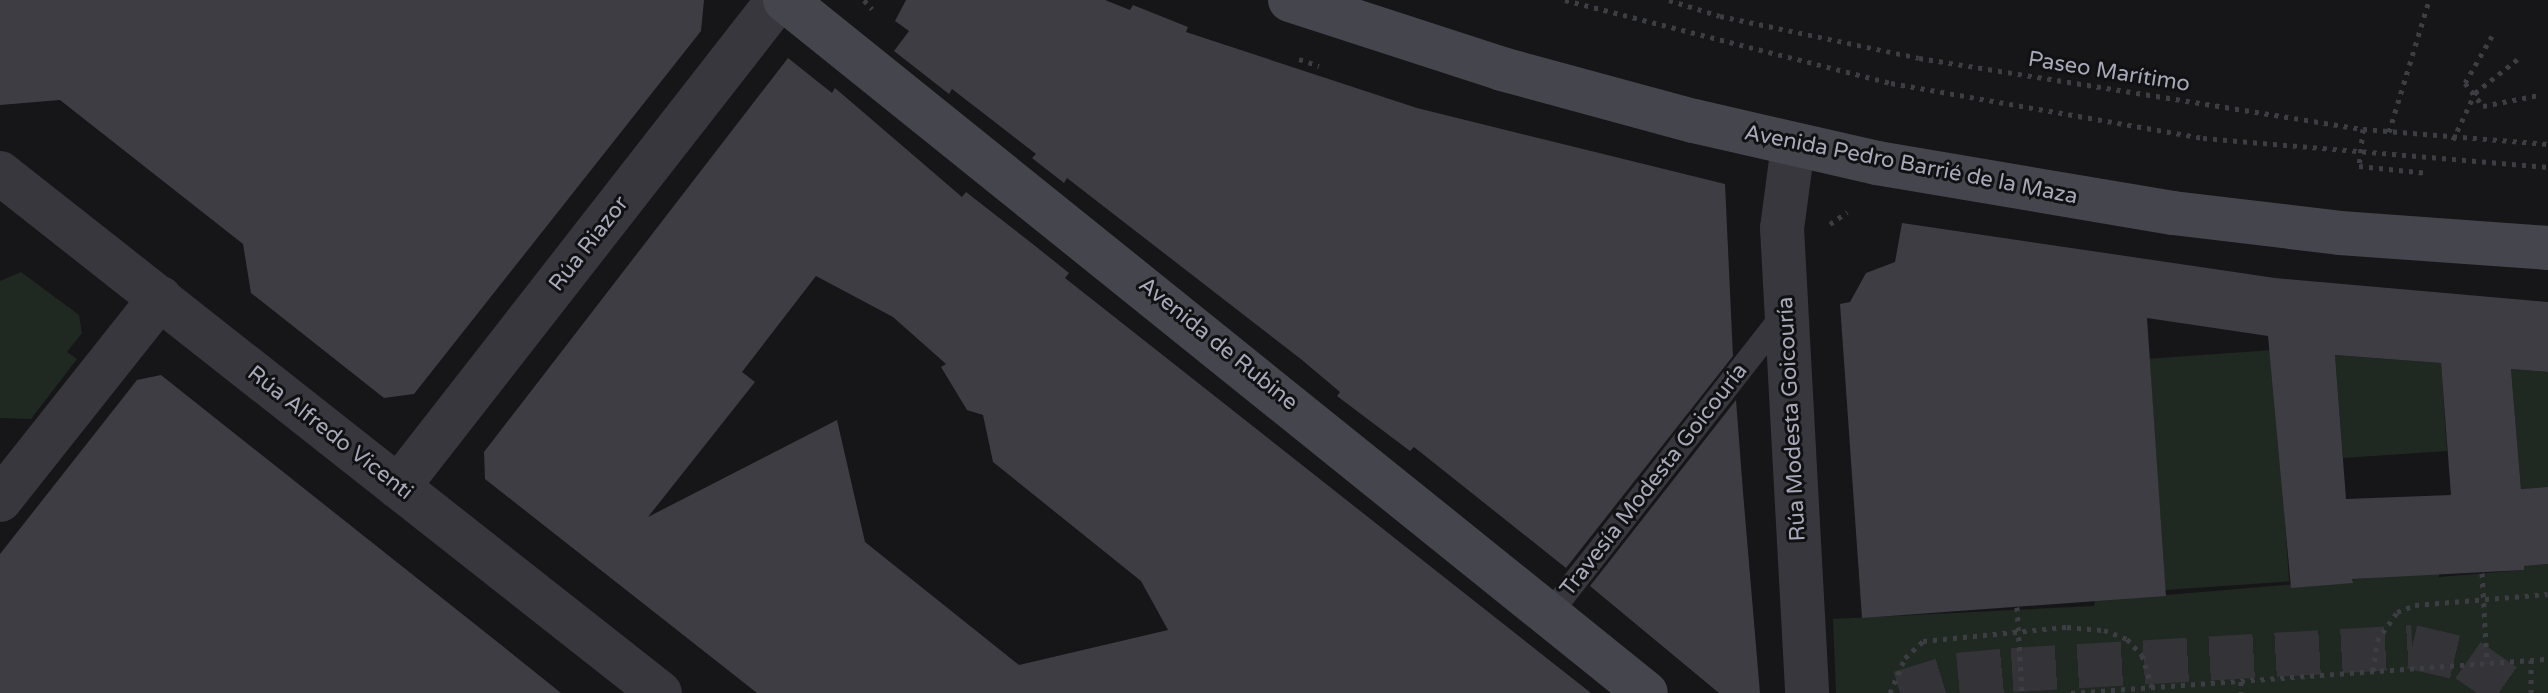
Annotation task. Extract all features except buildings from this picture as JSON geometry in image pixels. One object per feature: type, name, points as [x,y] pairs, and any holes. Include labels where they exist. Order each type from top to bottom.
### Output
[{"type":"main road","name":"Avenida de Rubine","points":[[785,0],[1551,612],[1646,693]]},
{"type":"main road","name":"Avenida Pedro Barrié de la Maza","points":[[1290,0],[1502,69],[1793,146],[2173,213],[2340,233],[2548,248]]},
{"type":"street","name":"Rúa Riazor","points":[[398,487],[778,0]]},
{"type":"street","name":"Rúa Modesta Goicouría","points":[[1793,146],[1782,228],[1807,693]]},
{"type":"street","name":"Rúa Alfredo Vicenti","points":[[8,194],[160,298],[660,693]]},
{"type":"street","points":[[0,500],[160,298]]},
{"type":"lane","name":"Travesía Modesta Goicouría","points":[[1551,612],[1786,311]]},
{"type":"path","points":[[864,0],[872,9]]},
{"type":"path","points":[[1565,0],[1891,83],[2203,138],[2360,154],[2548,167]]},
{"type":"path","name":"Paseo Marítimo","points":[[1669,0],[1720,16],[1919,58],[2363,129],[2453,140],[2548,144]]},
{"type":"path","points":[[2389,132],[2429,0]]},
{"type":"path","points":[[2492,36],[2465,83],[2483,106],[2539,95]]},
{"type":"path","points":[[2453,140],[2475,93],[2519,58]]},
{"type":"path","points":[[1299,59],[1319,66]]},
{"type":"path","points":[[2363,129],[2359,166],[2428,173]]},
{"type":"path","points":[[1830,224],[1847,212]]},
{"type":"path","points":[[2482,573],[2487,663]]},
{"type":"path","points":[[2373,671],[2377,641],[2397,612],[2415,605],[2548,594]]},
{"type":"path","points":[[2017,607],[2022,693]]},
{"type":"path","points":[[1890,693],[1905,658],[1923,641],[2067,627],[2104,630],[2127,639],[2142,655],[2152,687]]},
{"type":"path","points":[[2071,693],[2548,659]]},
{"type":"path","points":[[2531,660],[2531,693]]},
{"type":"path","points":[[2241,681],[2241,693]]},
{"type":"shaded area","points":[[21,272],[79,315],[82,333],[67,352],[77,359],[31,419],[0,418],[0,281]]},
{"type":"shaded area","points":[[2273,350],[2289,581],[2165,590],[2149,359]]},
{"type":"shaded area","points":[[2335,355],[2441,363],[2447,451],[2343,458]]},
{"type":"shaded area","points":[[2511,369],[2548,372],[2548,487],[2521,489]]},
{"type":"shaded area","points":[[2548,564],[2548,693],[1836,693],[1833,619],[2094,606],[2095,601],[2439,572],[2439,577],[2523,570],[2523,566]]},
{"type":"tunnel","points":[[1900,693],[1958,675],[2012,670],[2412,647],[2468,660],[2515,693]]}]
